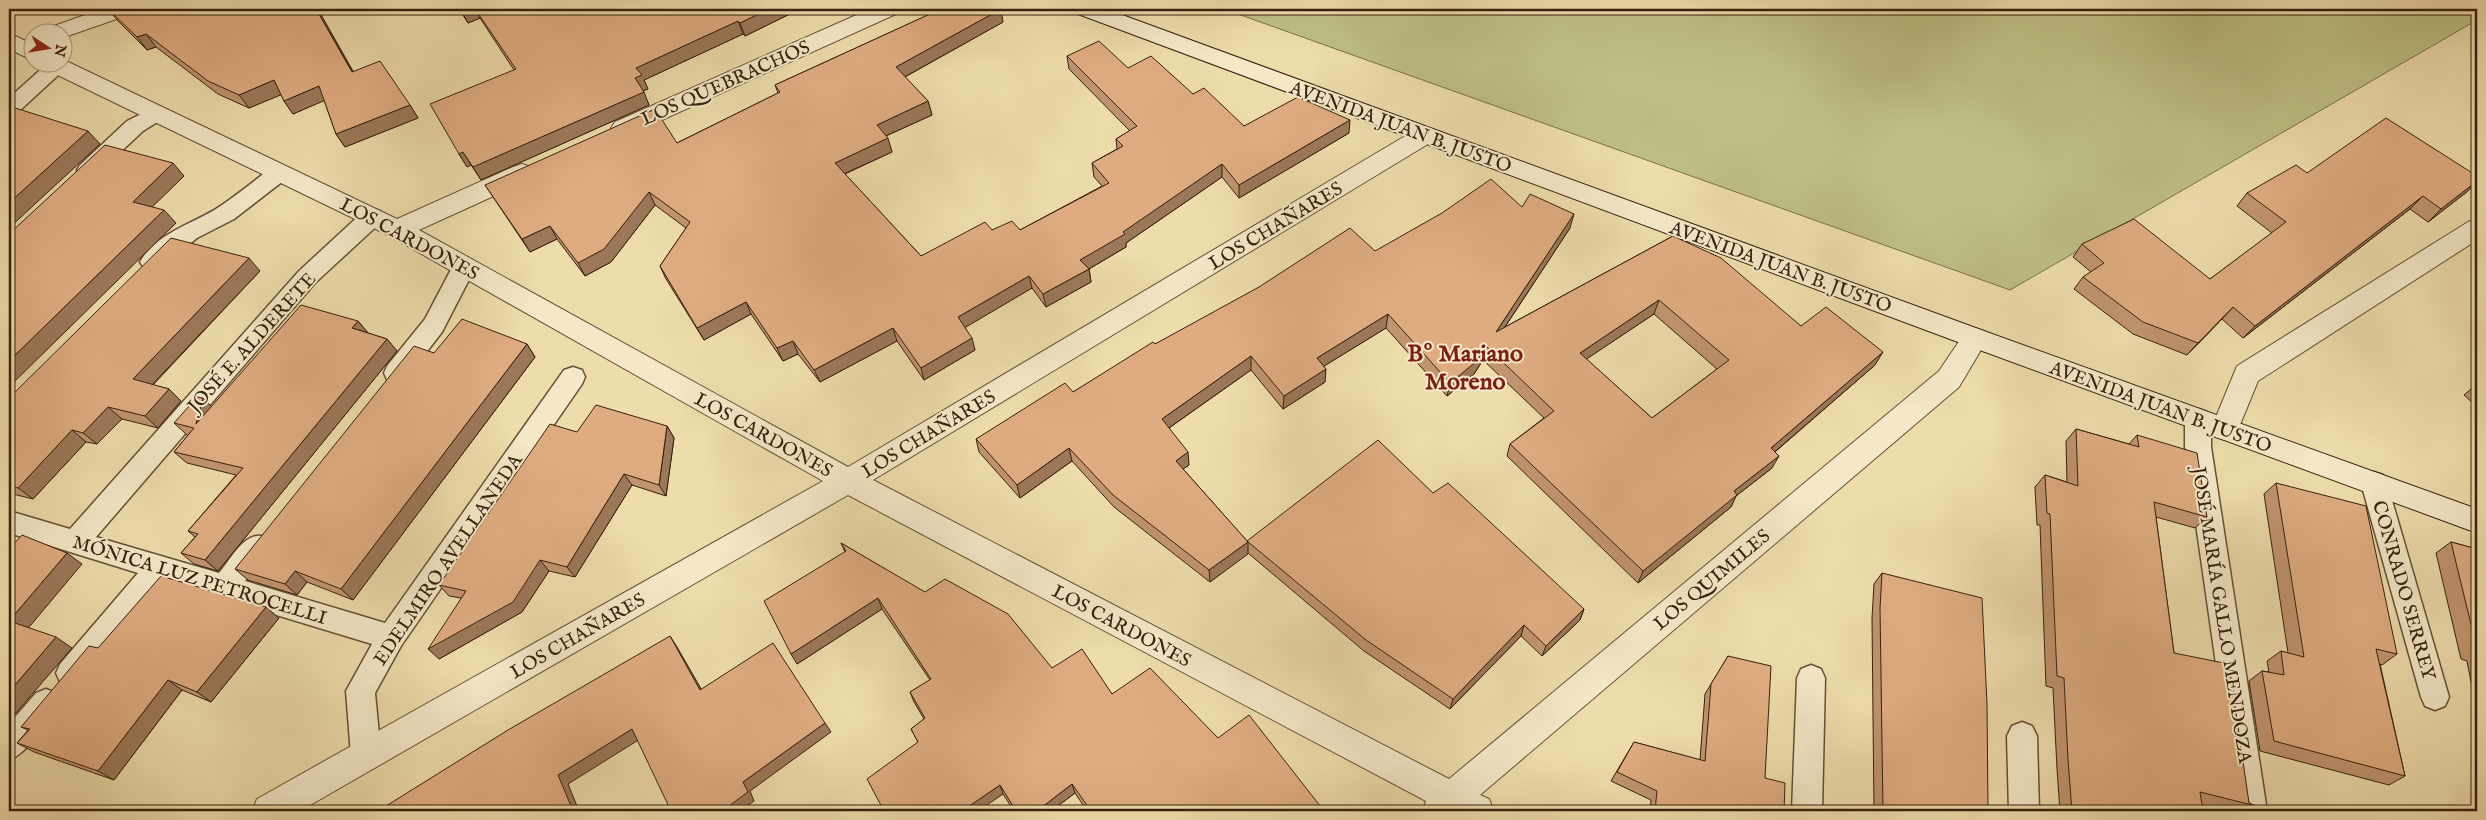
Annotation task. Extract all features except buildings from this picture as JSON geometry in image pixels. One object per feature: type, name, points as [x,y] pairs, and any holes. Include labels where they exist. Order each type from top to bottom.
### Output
[{"type":"street","points":[[72,27],[123,9]]},
{"type":"street","name":"LOS QUEBRACHOS","points":[[606,135],[888,9]]},
{"type":"street","name":"AVENIDA JUAN B. JUSTO","points":[[1086,9],[1975,338],[2477,521]]},
{"type":"street","name":"LOS CARDONES","points":[[68,72],[397,229],[848,481],[1444,805],[1477,811]]},
{"type":"street","name":"LOS CHAÑARES","points":[[270,811],[848,481],[1425,135]]},
{"type":"street","points":[[397,229],[542,164]]},
{"type":"street","points":[[2225,429],[2247,374],[2477,228]]},
{"type":"street","name":"LOS QUIMILES","points":[[1444,805],[1949,379],[1975,338]]},
{"type":"lane","points":[[9,109],[46,72]]},
{"type":"lane","points":[[72,184],[135,126],[155,114]]},
{"type":"lane","points":[[139,275],[167,248],[189,232],[226,213],[279,173]]},
{"type":"lane","name":"JOSÉ E. ALDERETE","points":[[76,541],[307,277],[372,217]]},
{"type":"lane","points":[[379,394],[434,325],[464,266]]},
{"type":"lane","name":"EDELMIRO AVELLANEDA","points":[[366,755],[360,691],[391,637],[573,377]]},
{"type":"lane","name":"JOSÉ MARÍA GALLO MENDOZA","points":[[2198,419],[2198,447],[2252,811]]},
{"type":"lane","name":"CONRADO SERREY","points":[[2374,483],[2436,697]]},
{"type":"lane","name":"MÓNICA LUZ PETROCELLI","points":[[9,522],[391,637]]},
{"type":"lane","points":[[225,586],[274,524]]},
{"type":"lane","points":[[9,746],[160,566]]},
{"type":"lane","points":[[1807,811],[1811,678]]},
{"type":"lane","points":[[2022,736],[2024,811]]},
{"type":"green space","points":[[1224,9],[2477,9],[2477,20],[2010,290]]},
{"type":"district","name":"Bº Mariano Moreno","points":[[1465,367]]}]
